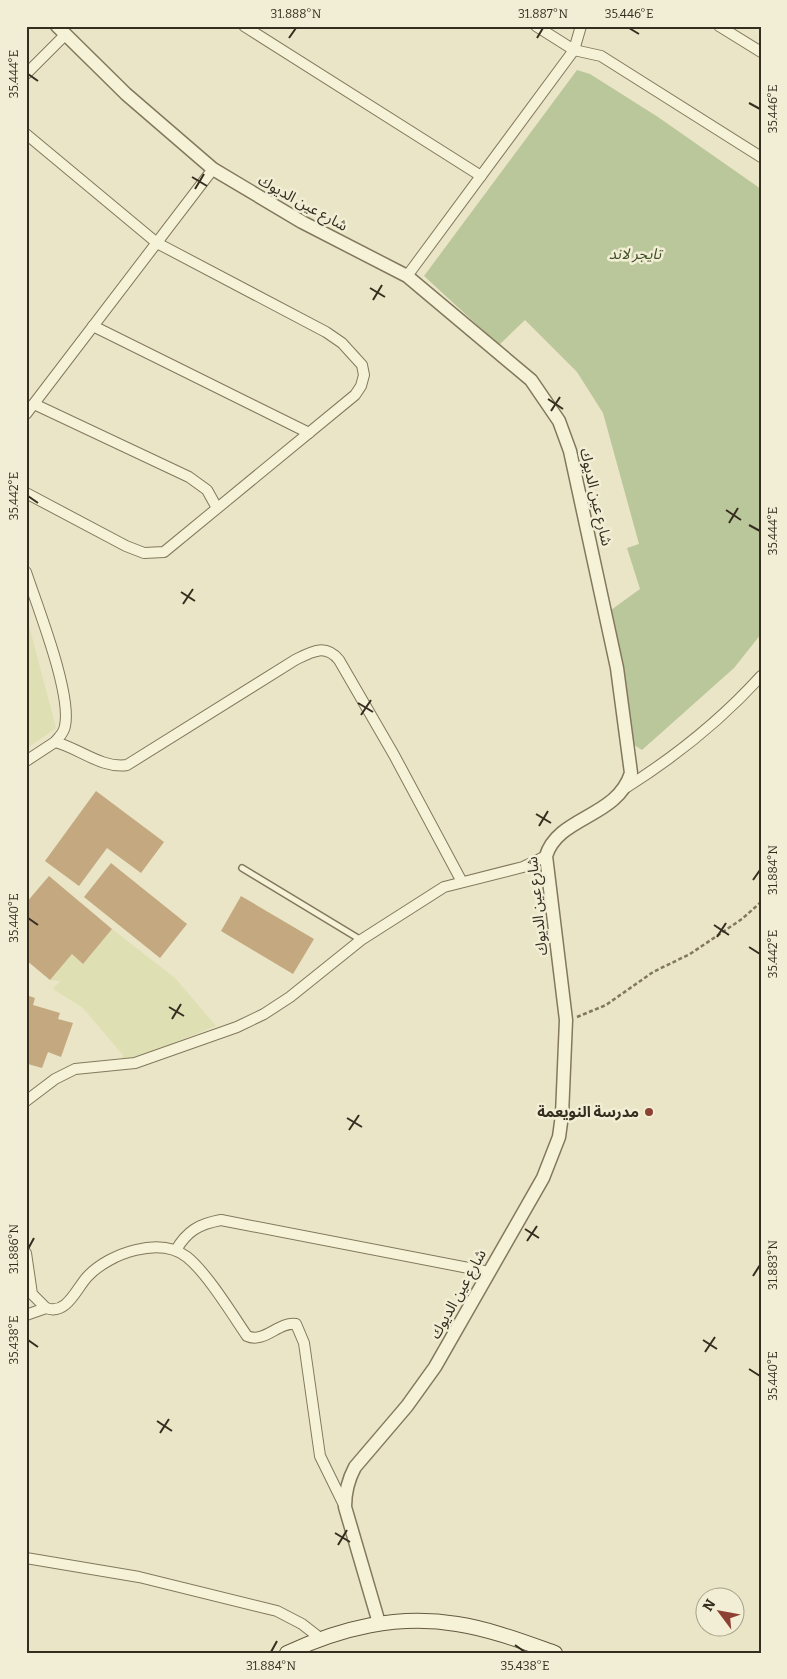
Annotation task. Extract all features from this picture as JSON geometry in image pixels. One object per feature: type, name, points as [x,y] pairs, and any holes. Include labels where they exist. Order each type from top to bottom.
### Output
[{"type":"main road","points":[[287,1653],[320,1638],[347,1629],[379,1623],[457,1624],[555,1653]]},
{"type":"street","points":[[244,26],[481,176]]},
{"type":"street","points":[[536,26],[574,50],[602,56],[761,157]]},
{"type":"street","points":[[407,276],[574,50],[581,26]]},
{"type":"street","points":[[719,26],[761,52]]},
{"type":"street","points":[[26,74],[61,31]]},
{"type":"street","name":"شارع عين الديوك","points":[[61,31],[126,94],[214,169],[302,222],[407,276],[531,380],[559,421],[570,451],[617,668],[630,759],[631,772],[627,787],[614,799],[554,840],[546,856],[566,1020],[562,1115],[559,1137],[543,1178],[435,1367],[407,1406],[355,1467],[345,1493],[345,1507],[379,1623]]},
{"type":"street","points":[[26,134],[157,244],[326,332],[353,354],[362,365],[364,375],[361,386],[355,395],[164,552],[155,554],[144,553],[126,546],[26,493]]},
{"type":"street","points":[[26,414],[214,169]]},
{"type":"street","points":[[93,326],[309,433]]},
{"type":"street","points":[[34,404],[190,477],[207,490],[217,508]]},
{"type":"street","points":[[26,572],[57,666],[65,704],[66,726],[55,742],[26,761]]},
{"type":"street","points":[[55,742],[70,746],[108,765],[128,765],[295,660],[319,649],[326,650],[335,654],[344,669],[394,755],[462,882]]},
{"type":"street","points":[[627,787],[661,766],[735,704],[761,676]]},
{"type":"street","points":[[26,1101],[56,1079],[74,1069],[135,1062],[237,1028],[290,997],[361,940],[444,887],[523,867],[546,856]]},
{"type":"street","points":[[176,1250],[183,1238],[191,1230],[203,1224],[221,1220],[489,1272]]},
{"type":"street","points":[[26,1253],[32,1294],[46,1308],[52,1310],[60,1308],[73,1297],[88,1276],[113,1259],[129,1252],[163,1247],[176,1250],[194,1263],[247,1336],[259,1338],[288,1324],[296,1324],[299,1327],[304,1343],[320,1456],[345,1507]]},
{"type":"street","points":[[26,1315],[46,1308]]},
{"type":"street","points":[[26,1558],[138,1578],[277,1611],[302,1624],[320,1638]]},
{"type":"lane","points":[[242,868],[361,940]]},
{"type":"path","points":[[566,1020],[594,1012],[654,972],[690,954],[742,919],[761,902]]},
{"type":"green space","name":"تايجر لاند","points":[[577,70],[590,74],[658,117],[761,189],[761,634],[734,668],[642,750],[634,745],[611,610],[640,589],[627,548],[639,544],[603,413],[577,372],[525,320],[499,345],[424,276]]},
{"type":"green space","points":[[26,614],[56,728],[26,749]]},
{"type":"green space","points":[[112,929],[175,978],[216,1026],[131,1060],[121,1061],[123,1055],[82,1007],[54,990],[54,987],[61,981],[50,980],[72,954],[83,964]]},
{"type":"building","points":[[96,791],[164,842],[141,873],[107,848],[79,886],[45,861]]},
{"type":"building","points":[[111,863],[187,924],[160,958],[84,897]]},
{"type":"building","points":[[49,876],[112,929],[83,964],[72,954],[50,980],[26,960],[26,903]]},
{"type":"building","points":[[241,896],[314,939],[293,974],[221,931]]},
{"type":"building","points":[[26,995],[35,998],[33,1005],[60,1013],[58,1019],[73,1023],[61,1057],[48,1052],[42,1068],[28,1064],[26,1068]]},
{"type":"place","name":"مدرسة النويعمة","points":[[649,1112]]}]
